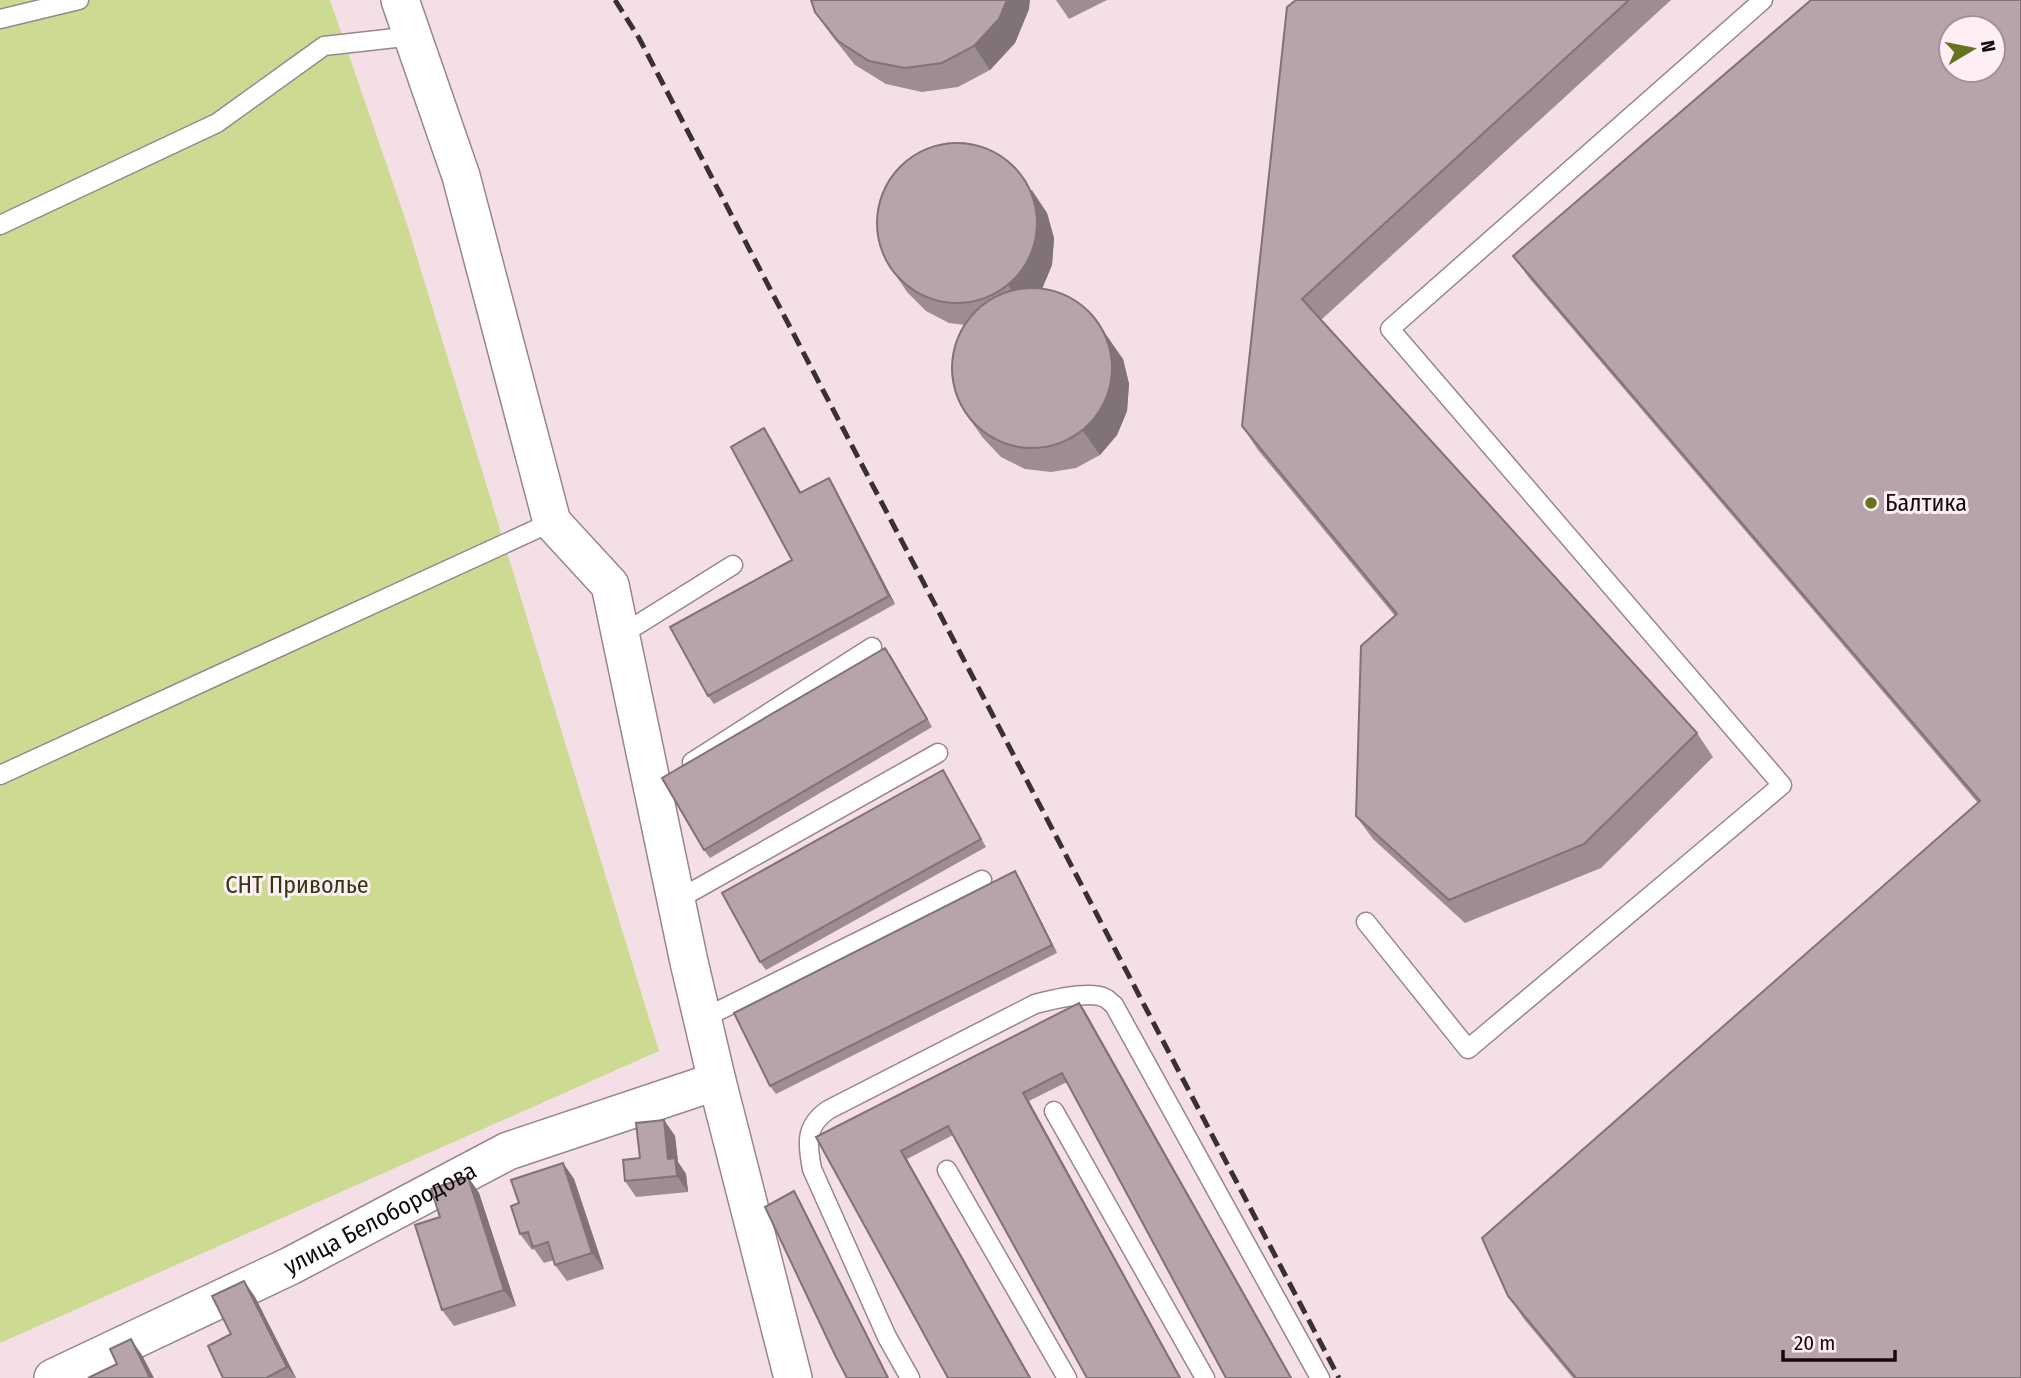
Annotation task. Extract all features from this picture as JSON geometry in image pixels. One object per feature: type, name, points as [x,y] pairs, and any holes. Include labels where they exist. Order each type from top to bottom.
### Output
[{"type":"street","points":[[400,0],[461,176],[552,522],[610,585],[621,635],[665,779],[677,900],[702,1020],[793,1378]]},
{"type":"street","name":"улица Белобородова","points":[[53,1378],[290,1266],[508,1151],[717,1081]]},
{"type":"lane","points":[[0,19],[79,0]]},
{"type":"lane","points":[[1366,922],[1468,1049],[1782,785],[1390,330],[1763,0]]},
{"type":"lane","points":[[0,225],[217,123],[324,46],[413,36]]},
{"type":"lane","points":[[0,775],[552,522]]},
{"type":"lane","points":[[621,635],[733,565]]},
{"type":"lane","points":[[665,779],[872,648]]},
{"type":"lane","points":[[677,900],[938,753]]},
{"type":"lane","points":[[702,1020],[982,880]]},
{"type":"lane","points":[[911,1378],[887,1337],[812,1169],[807,1140],[812,1125],[828,1110],[1035,1004],[1061,998],[1095,996],[1105,998],[1114,1005],[1320,1378]]},
{"type":"lane","points":[[1054,1111],[1205,1378]]},
{"type":"lane","points":[[947,1170],[1067,1378]]},
{"type":"green space","name":"СНТ Приволье","points":[[0,0],[330,0],[406,221],[659,1051],[0,1343]]},
{"type":"building","points":[[811,0],[1007,0],[999,19],[974,46],[942,63],[905,68],[869,61],[838,41],[815,12]]},
{"type":"building","points":[[1296,0],[1629,0],[1302,299],[1697,733],[1584,844],[1449,900],[1356,816],[1361,646],[1397,614],[1242,426],[1287,7]]},
{"type":"building","name":"Балтика","points":[[1811,0],[2021,0],[2021,1378],[1576,1378],[1508,1296],[1482,1238],[1980,801],[1513,256]]},
{"type":"building","points":[[957,143],[988,149],[1014,166],[1031,192],[1037,223],[1031,254],[1014,280],[988,297],[957,303],[926,297],[900,280],[883,254],[877,223],[883,192],[900,166],[926,149]]},
{"type":"building","points":[[1032,288],[1063,294],[1089,311],[1106,337],[1112,368],[1106,399],[1089,425],[1063,442],[1032,448],[1001,442],[975,425],[958,399],[952,368],[958,337],[975,311],[1001,294]]},
{"type":"building","points":[[764,428],[800,493],[829,478],[889,596],[708,696],[670,627],[792,560],[731,447]]},
{"type":"building","points":[[885,648],[927,719],[704,850],[662,778]]},
{"type":"building","points":[[943,770],[981,839],[760,962],[722,893]]},
{"type":"building","points":[[1015,871],[1052,945],[770,1086],[734,1013]]},
{"type":"building","points":[[1079,1003],[1291,1378],[1226,1378],[1062,1073],[1023,1093],[1180,1378],[1087,1378],[948,1126],[901,1151],[1030,1378],[948,1378],[816,1137]]},
{"type":"building","points":[[664,1120],[668,1159],[675,1158],[677,1176],[625,1181],[623,1160],[640,1158],[636,1123]]},
{"type":"building","points":[[563,1163],[592,1253],[555,1265],[548,1242],[533,1247],[528,1232],[520,1234],[511,1206],[519,1203],[511,1180]]},
{"type":"building","points":[[468,1177],[504,1290],[442,1310],[415,1225],[440,1217],[431,1189]]},
{"type":"building","points":[[794,1191],[888,1378],[847,1378],[835,1355],[765,1207]]},
{"type":"building","points":[[244,1281],[287,1367],[266,1378],[223,1378],[208,1346],[231,1334],[212,1296]]},
{"type":"building","points":[[131,1339],[150,1378],[88,1378],[117,1364],[110,1349]]},
{"type":"railway","points":[[615,0],[639,38],[1339,1378]]},
{"type":"place","name":"Балтика","points":[[1871,503]]}]
